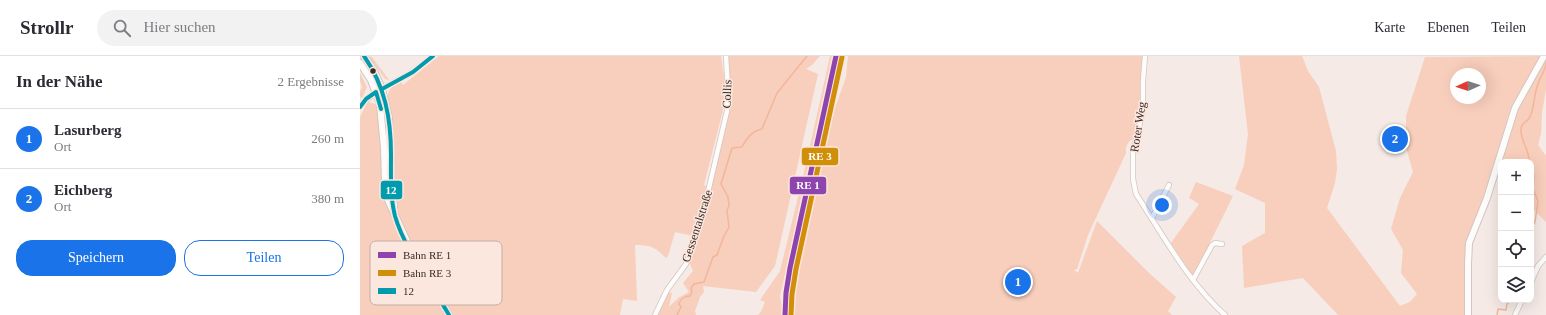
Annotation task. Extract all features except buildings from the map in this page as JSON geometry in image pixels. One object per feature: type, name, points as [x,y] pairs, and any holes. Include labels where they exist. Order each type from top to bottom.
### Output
[{"type":"main road","points":[[364,56],[373,69],[379,91],[386,192],[398,224],[406,241]]},
{"type":"main road","points":[[1468,315],[1468,264],[1470,244],[1487,198],[1515,108],[1544,56]]},
{"type":"main road","points":[[360,63],[379,91]]},
{"type":"main road","points":[[443,305],[449,315]]},
{"type":"street","points":[[360,107],[366,99],[413,72],[433,56]]},
{"type":"street","name":"Collis","points":[[723,132],[728,90],[726,56]]},
{"type":"street","name":"Roter Weg","points":[[1145,56],[1143,110],[1133,152],[1133,179],[1136,194],[1193,280],[1210,302],[1225,315]]},
{"type":"street","name":"Gessentalstraße","points":[[655,315],[667,290],[686,264],[704,209],[723,132]]},
{"type":"street","points":[[1152,218],[1169,185]]},
{"type":"street","points":[[1193,280],[1212,246],[1215,243],[1222,244]]},
{"type":"street","points":[[1534,275],[1538,266],[1546,257]]},
{"type":"street","points":[[1516,315],[1521,303]]},
{"type":"shaded area","points":[[366,56],[372,57],[389,80],[385,79],[374,63]]},
{"type":"shaded area","points":[[439,56],[721,56],[725,84],[724,106],[704,185],[706,186],[702,209],[693,236],[675,232],[668,256],[666,258],[652,247],[635,245],[637,301],[623,299],[620,315],[451,315],[445,305],[502,305],[502,241],[409,241],[400,218],[394,194],[392,130],[388,99],[389,91],[393,86],[401,82],[403,85]]},
{"type":"shaded area","points":[[728,56],[820,56],[806,69],[818,74],[775,266],[756,292],[703,286],[704,292],[700,297],[695,311],[696,315],[657,315],[668,292],[672,293],[669,307],[678,298],[689,292],[683,283],[693,271],[689,262],[706,215],[729,108],[731,91]]},
{"type":"shaded area","points":[[830,56],[835,56],[828,92],[780,296],[782,315],[758,315],[761,312],[765,302],[760,300],[780,271]]},
{"type":"shaded area","points":[[848,56],[1144,56],[1141,111],[1134,138],[1127,146],[1126,153],[1088,235],[1077,269],[1074,270],[1078,273],[1097,221],[1149,273],[1176,297],[1168,311],[1172,315],[788,315],[791,275],[827,112],[834,111],[846,77]]},
{"type":"shaded area","points":[[1239,56],[1302,56],[1308,71],[1319,87],[1336,151],[1337,169],[1335,183],[1327,208],[1400,306],[1410,302],[1417,294],[1401,273],[1403,250],[1391,229],[1400,198],[1413,172],[1406,147],[1406,116],[1425,57],[1541,56],[1510,110],[1488,192],[1467,246],[1466,315],[1338,315],[1303,278],[1244,288],[1242,246],[1265,233],[1265,203],[1235,189],[1244,165],[1248,134]]},
{"type":"shaded area","points":[[1546,59],[1546,89],[1542,113],[1541,134],[1538,145],[1546,156],[1546,222],[1534,210],[1534,159],[1502,159],[1515,115],[1528,88]]},
{"type":"shaded area","points":[[360,73],[367,87],[362,98],[360,97],[362,87]]},
{"type":"shaded area","points":[[369,102],[375,104],[378,109],[386,201],[403,241],[370,241],[370,305],[439,305],[445,315],[360,315],[360,117],[367,103]]},
{"type":"shaded area","points":[[1196,182],[1233,196],[1193,277],[1171,243],[1199,204],[1189,198]]},
{"type":"waterway","points":[[677,315],[681,307],[679,304],[684,297],[690,296],[692,292],[691,288],[694,284],[704,282],[713,257],[717,255],[729,227],[727,211],[729,205],[728,197],[721,184],[732,148],[742,147],[750,135],[755,131],[762,129],[777,93],[807,56]]},
{"type":"waterway","points":[[1529,159],[1522,138],[1521,127],[1530,117],[1535,94],[1546,63]]},
{"type":"waterway","points":[[1534,191],[1538,201],[1534,224]]},
{"type":"waterway","points":[[1497,315],[1498,309],[1506,310],[1508,303]]},
{"type":"transit line","name":"12","points":[[364,56],[382,91],[388,115],[391,141],[393,208],[405,241]]},
{"type":"transit line","name":"12","points":[[382,89],[413,72],[433,56]]},
{"type":"transit line","points":[[785,315],[786,293],[790,268],[836,56]]},
{"type":"transit line","points":[[791,315],[792,294],[796,269],[842,57]]},
{"type":"transit line","name":"12","points":[[360,107],[366,99],[376,92],[381,109]]},
{"type":"transit line","name":"12","points":[[443,305],[449,315]]},
{"type":"place","name":"Eichberg","points":[[1395,139]]},
{"type":"place","name":"Lasurberg","points":[[1018,282]]}]
